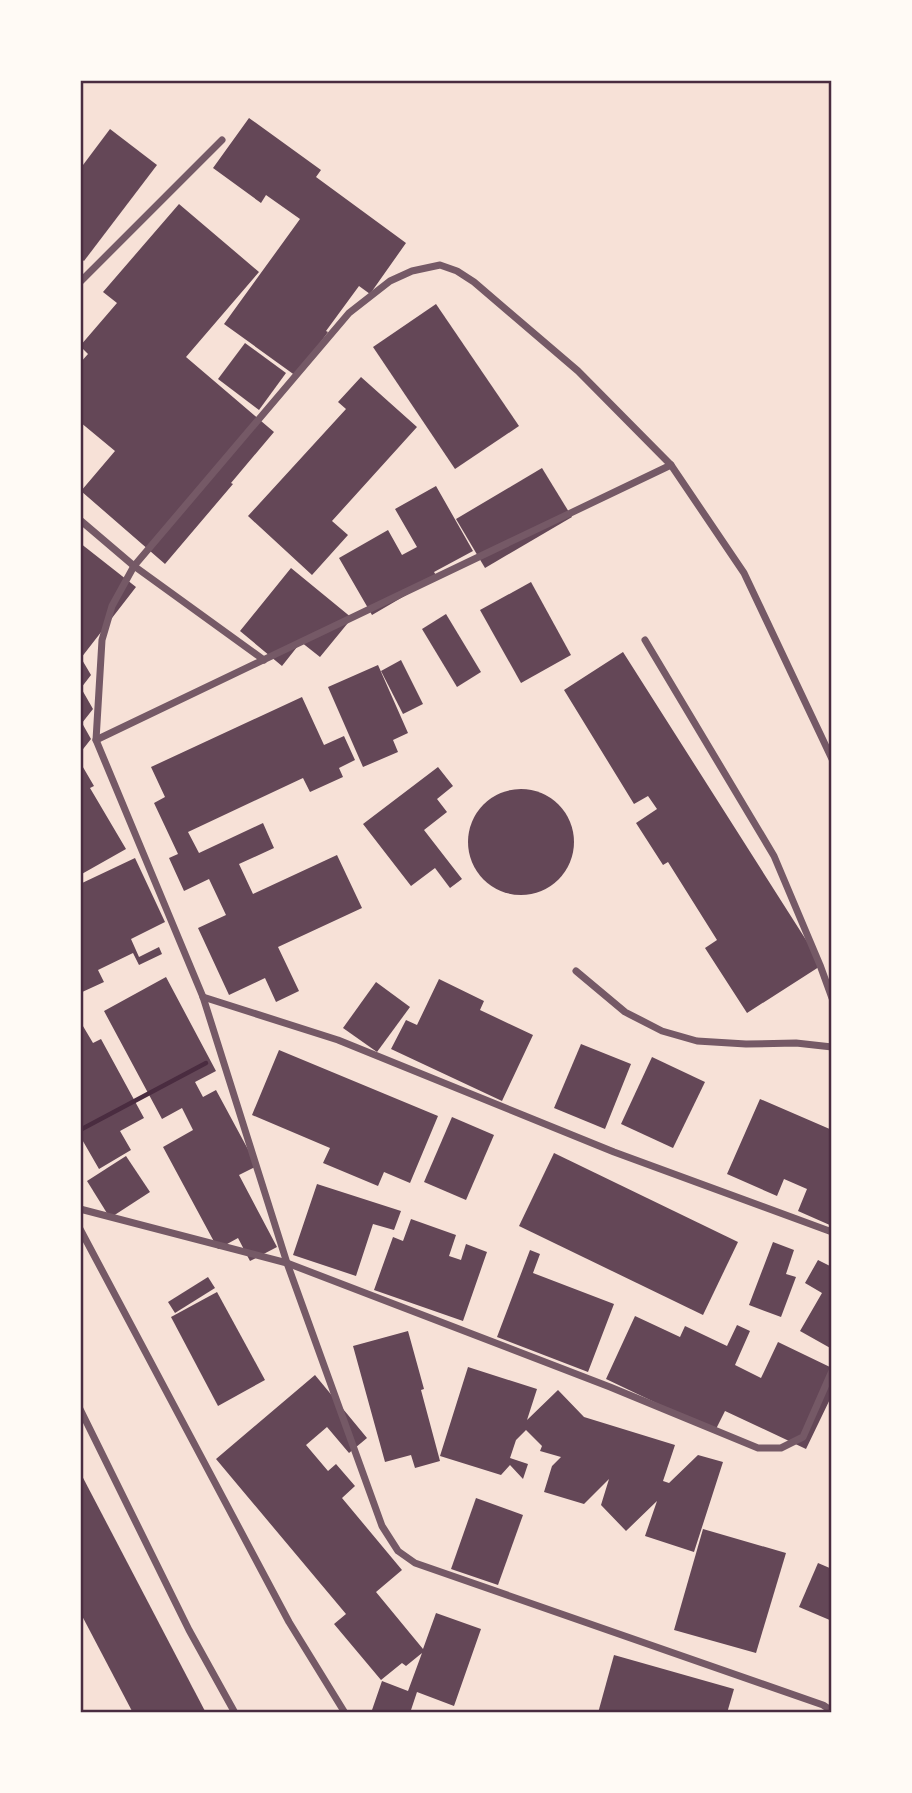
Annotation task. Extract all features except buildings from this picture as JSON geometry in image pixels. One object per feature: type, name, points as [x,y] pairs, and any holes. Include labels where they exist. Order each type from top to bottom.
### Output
[{"type":"street","points":[[80,282],[222,140]]},
{"type":"street","points":[[831,759],[744,573],[671,466],[578,371],[474,282],[457,271],[440,265],[412,271],[390,281],[349,313],[134,566],[112,606],[102,640],[96,740],[203,997],[287,1263],[382,1526],[398,1551],[415,1563],[823,1705],[831,1711]]},
{"type":"street","points":[[96,740],[671,466]]},
{"type":"street","points":[[80,520],[134,566],[264,660]]},
{"type":"street","points":[[645,640],[774,856],[831,998]]},
{"type":"street","points":[[576,971],[625,1012],[662,1031],[696,1041],[796,1043],[831,1047]]},
{"type":"street","points":[[203,997],[338,1040],[614,1152],[831,1232]]},
{"type":"street","points":[[80,1209],[287,1263],[610,1387],[758,1448],[781,1448],[803,1437],[831,1371]]},
{"type":"street","points":[[80,1229],[289,1622],[345,1713]]},
{"type":"street","points":[[80,1409],[189,1630],[235,1713]]},
{"type":"path","points":[[80,1130],[221,1055]]}]
